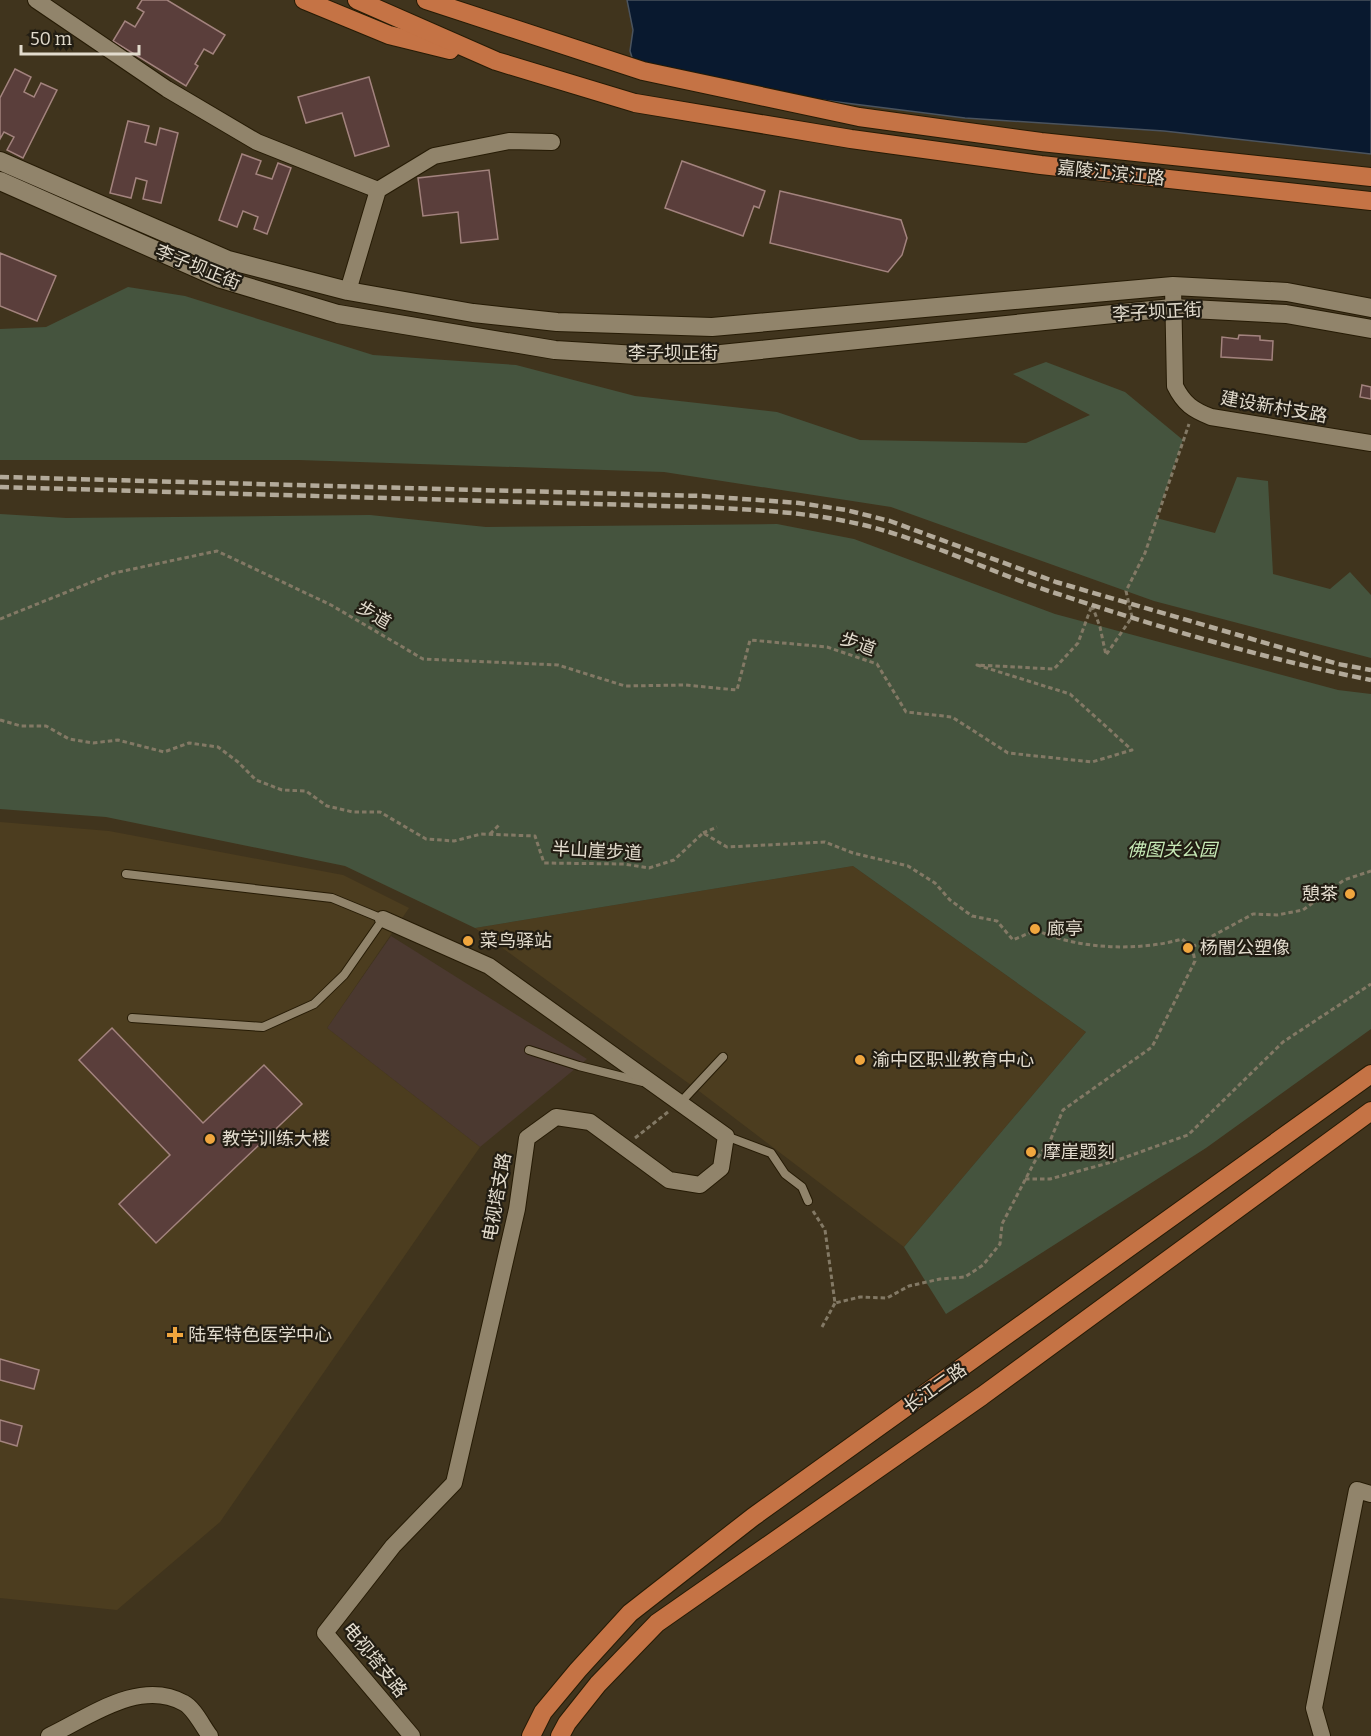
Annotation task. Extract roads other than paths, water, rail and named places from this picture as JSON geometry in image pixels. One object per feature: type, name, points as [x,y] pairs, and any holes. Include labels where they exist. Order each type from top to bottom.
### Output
[{"type":"main road","points":[[304,0],[389,35],[496,62]]},
{"type":"main road","points":[[357,0],[496,62]]},
{"type":"main road","name":"嘉陵江滨江路","points":[[426,0],[643,70],[859,117],[1041,142],[1371,177]]},
{"type":"main road","name":"嘉陵江滨江路","points":[[496,62],[635,103],[851,140],[1041,165],[1371,201]]},
{"type":"main road","name":"李子坝正街","points":[[0,161],[228,260],[348,291],[473,313],[557,322],[712,327],[1173,286],[1287,292],[1371,308]]},
{"type":"main road","name":"李子坝正街","points":[[0,181],[221,279],[280,298],[385,324],[555,350],[637,355],[711,355],[1173,308],[1286,314],[1371,329]]},
{"type":"main road","name":"长江二路","points":[[531,1736],[543,1712],[578,1670],[630,1613],[649,1598],[753,1517],[1371,1074]]},
{"type":"main road","name":"长江二路","points":[[560,1736],[598,1684],[657,1623],[982,1396],[1371,1111]]},
{"type":"street","points":[[36,0],[167,89],[257,142],[378,190]]},
{"type":"street","points":[[348,291],[378,190],[434,156],[509,141],[552,142]]},
{"type":"street","name":"建设新村支路","points":[[1173,286],[1175,386],[1181,399],[1193,410],[1211,417],[1371,443]]},
{"type":"street","points":[[383,919],[489,966],[726,1136]]},
{"type":"street","name":"电视塔支路","points":[[412,1736],[324,1633],[393,1546],[453,1483],[517,1209],[527,1138],[556,1117],[590,1122],[669,1180],[700,1185],[721,1168],[726,1136]]},
{"type":"street","points":[[1322,1736],[1314,1708],[1357,1490],[1371,1494]]},
{"type":"street","points":[[49,1736],[130,1697],[156,1694],[186,1703],[210,1736]]},
{"type":"lane","points":[[126,874],[332,898],[383,919],[344,975],[314,1004],[263,1027],[132,1018]]},
{"type":"lane","points":[[529,1050],[579,1066],[655,1085]]},
{"type":"lane","points":[[680,1103],[723,1057]]},
{"type":"lane","points":[[726,1136],[771,1153],[785,1174],[802,1187],[808,1201]]},
{"type":"water","points":[[627,0],[1371,0],[1371,154],[1164,131],[965,118],[638,77],[630,51],[633,30]]},
{"type":"railway","points":[[0,477],[702,496],[799,503],[846,510],[890,521],[1056,582],[1338,664],[1371,670]]},
{"type":"railway","points":[[0,487],[700,507],[771,511],[843,520],[931,546],[1034,586],[1172,630],[1291,662],[1371,680]]},
{"type":"place","name":"憩茶","points":[[1350,894]]},
{"type":"place","name":"廊亭","points":[[1035,929]]},
{"type":"place","name":"菜鸟驿站","points":[[468,941]]},
{"type":"place","name":"杨闇公塑像","points":[[1188,948]]},
{"type":"place","name":"渝中区职业教育中心","points":[[860,1060]]},
{"type":"place","name":"教学训练大楼","points":[[210,1139]]},
{"type":"place","name":"摩崖题刻","points":[[1031,1152]]},
{"type":"place","name":"陆军特色医学中心","points":[[175,1335]]},
{"type":"park label","name":"佛图关公园","points":[[1172,850]]}]
